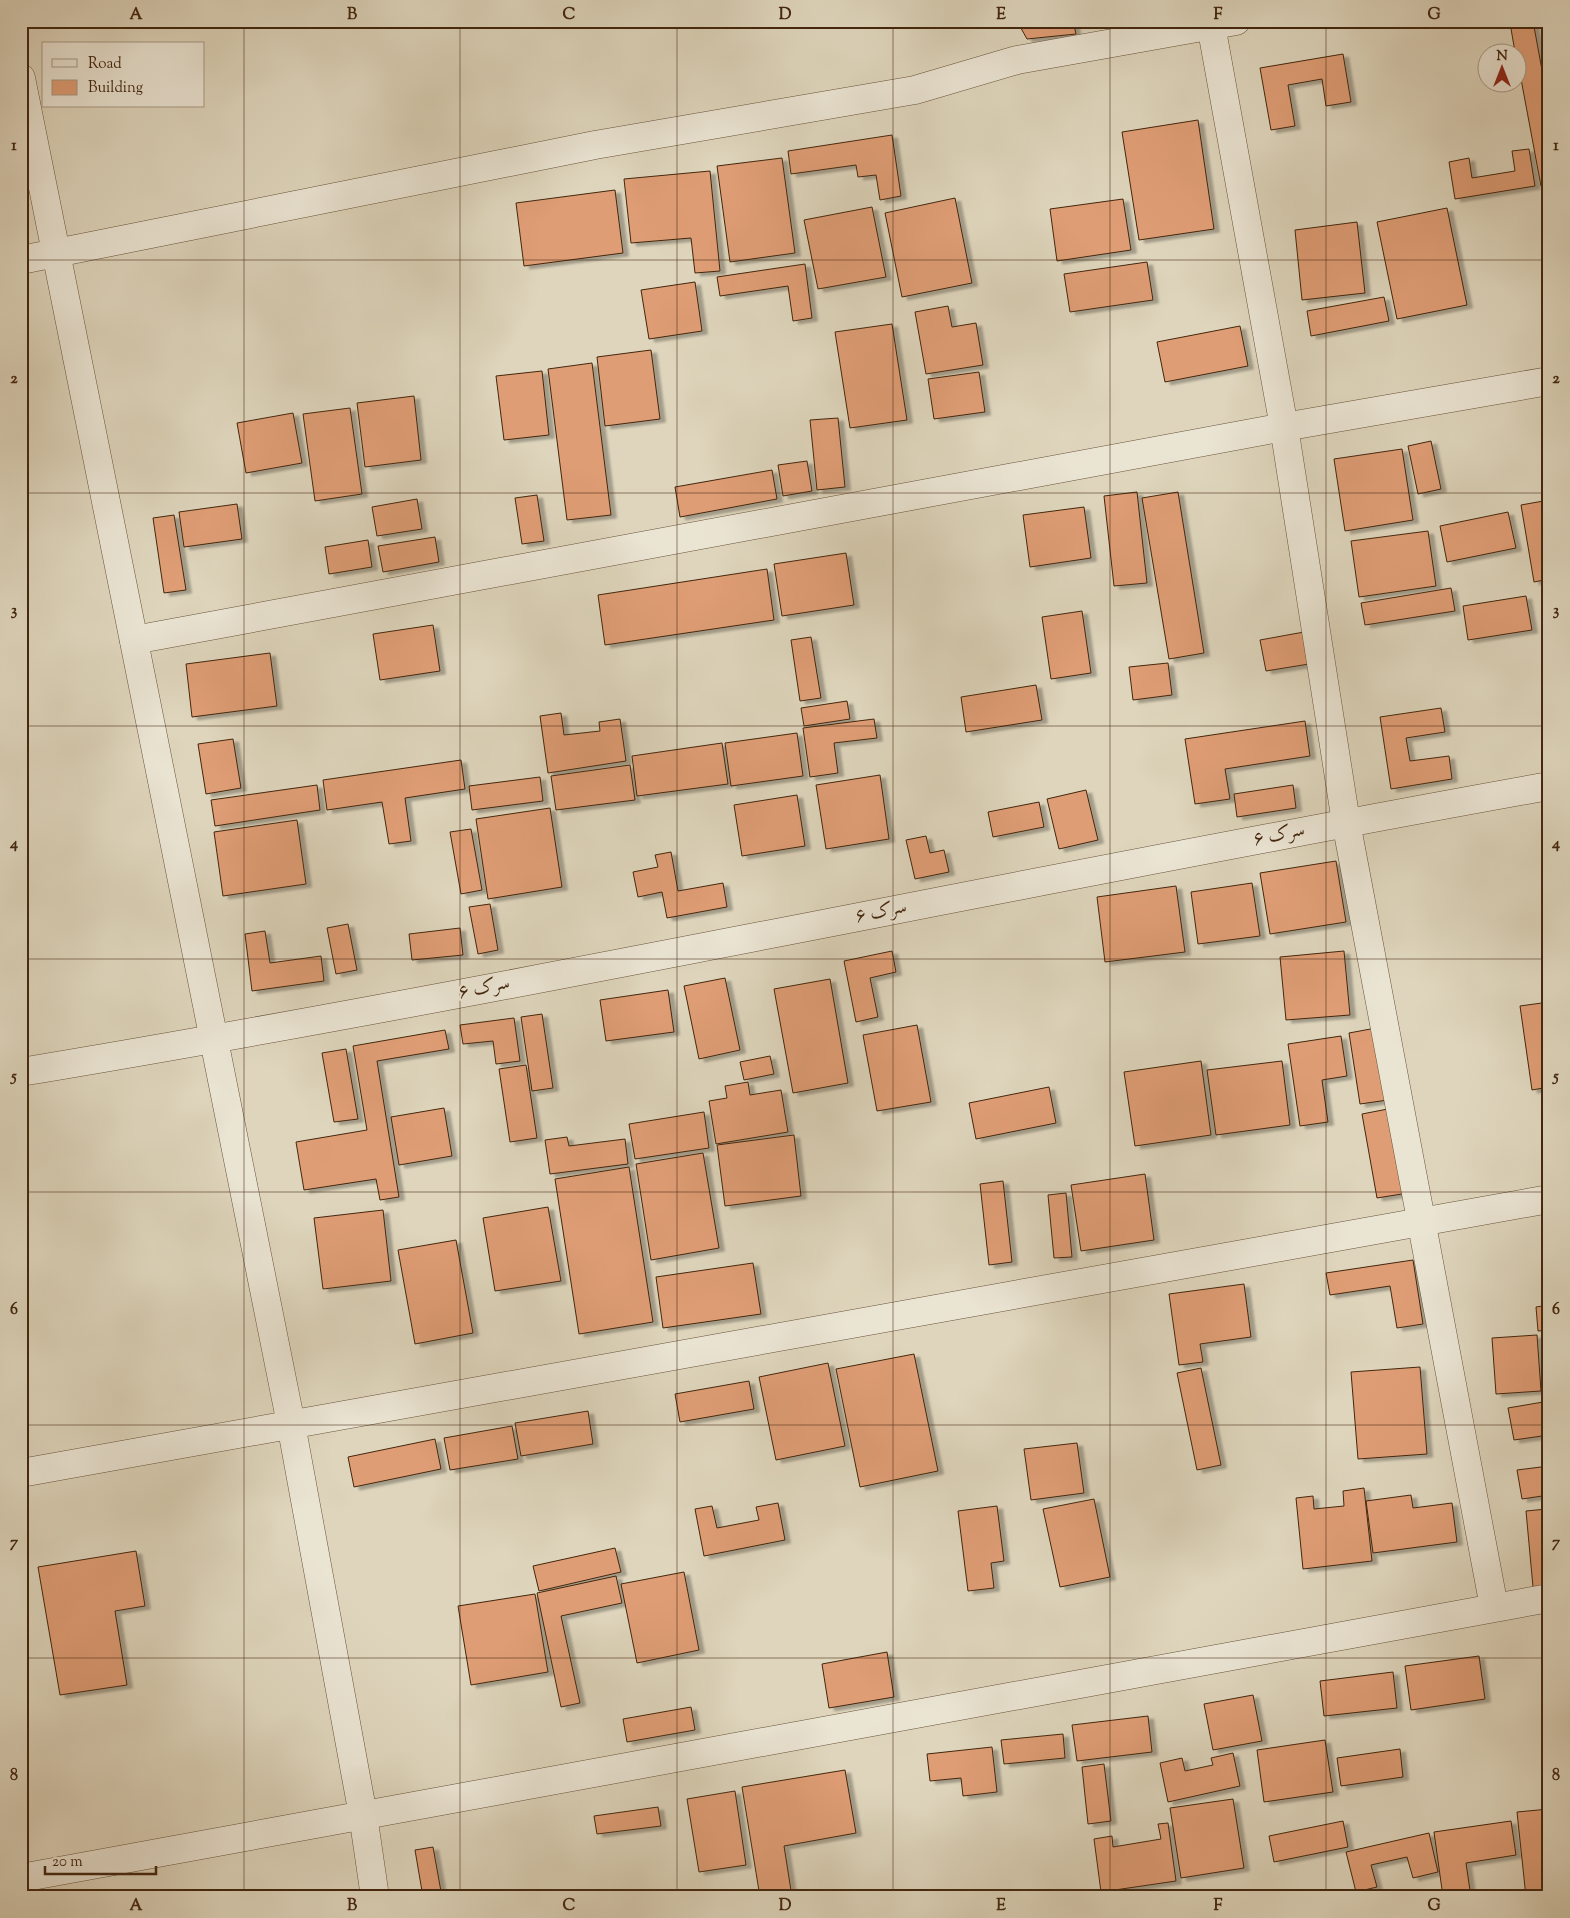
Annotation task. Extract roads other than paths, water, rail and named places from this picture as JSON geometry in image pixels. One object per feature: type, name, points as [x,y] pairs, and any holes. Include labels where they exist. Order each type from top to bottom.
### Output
[{"type":"street","points":[[21,260],[596,145],[915,90],[1017,60],[1224,23],[1284,427],[1346,822],[1494,1607]]},
{"type":"street","points":[[21,78],[291,1424],[363,1815],[375,1897]]},
{"type":"street","points":[[134,640],[1284,427],[1549,381]]},
{"type":"street","name":"سرک ۶","points":[[21,1072],[214,1040],[1346,822],[1549,786]]},
{"type":"street","points":[[21,1473],[1549,1199]]},
{"type":"street","points":[[21,1878],[1549,1598]]}]
